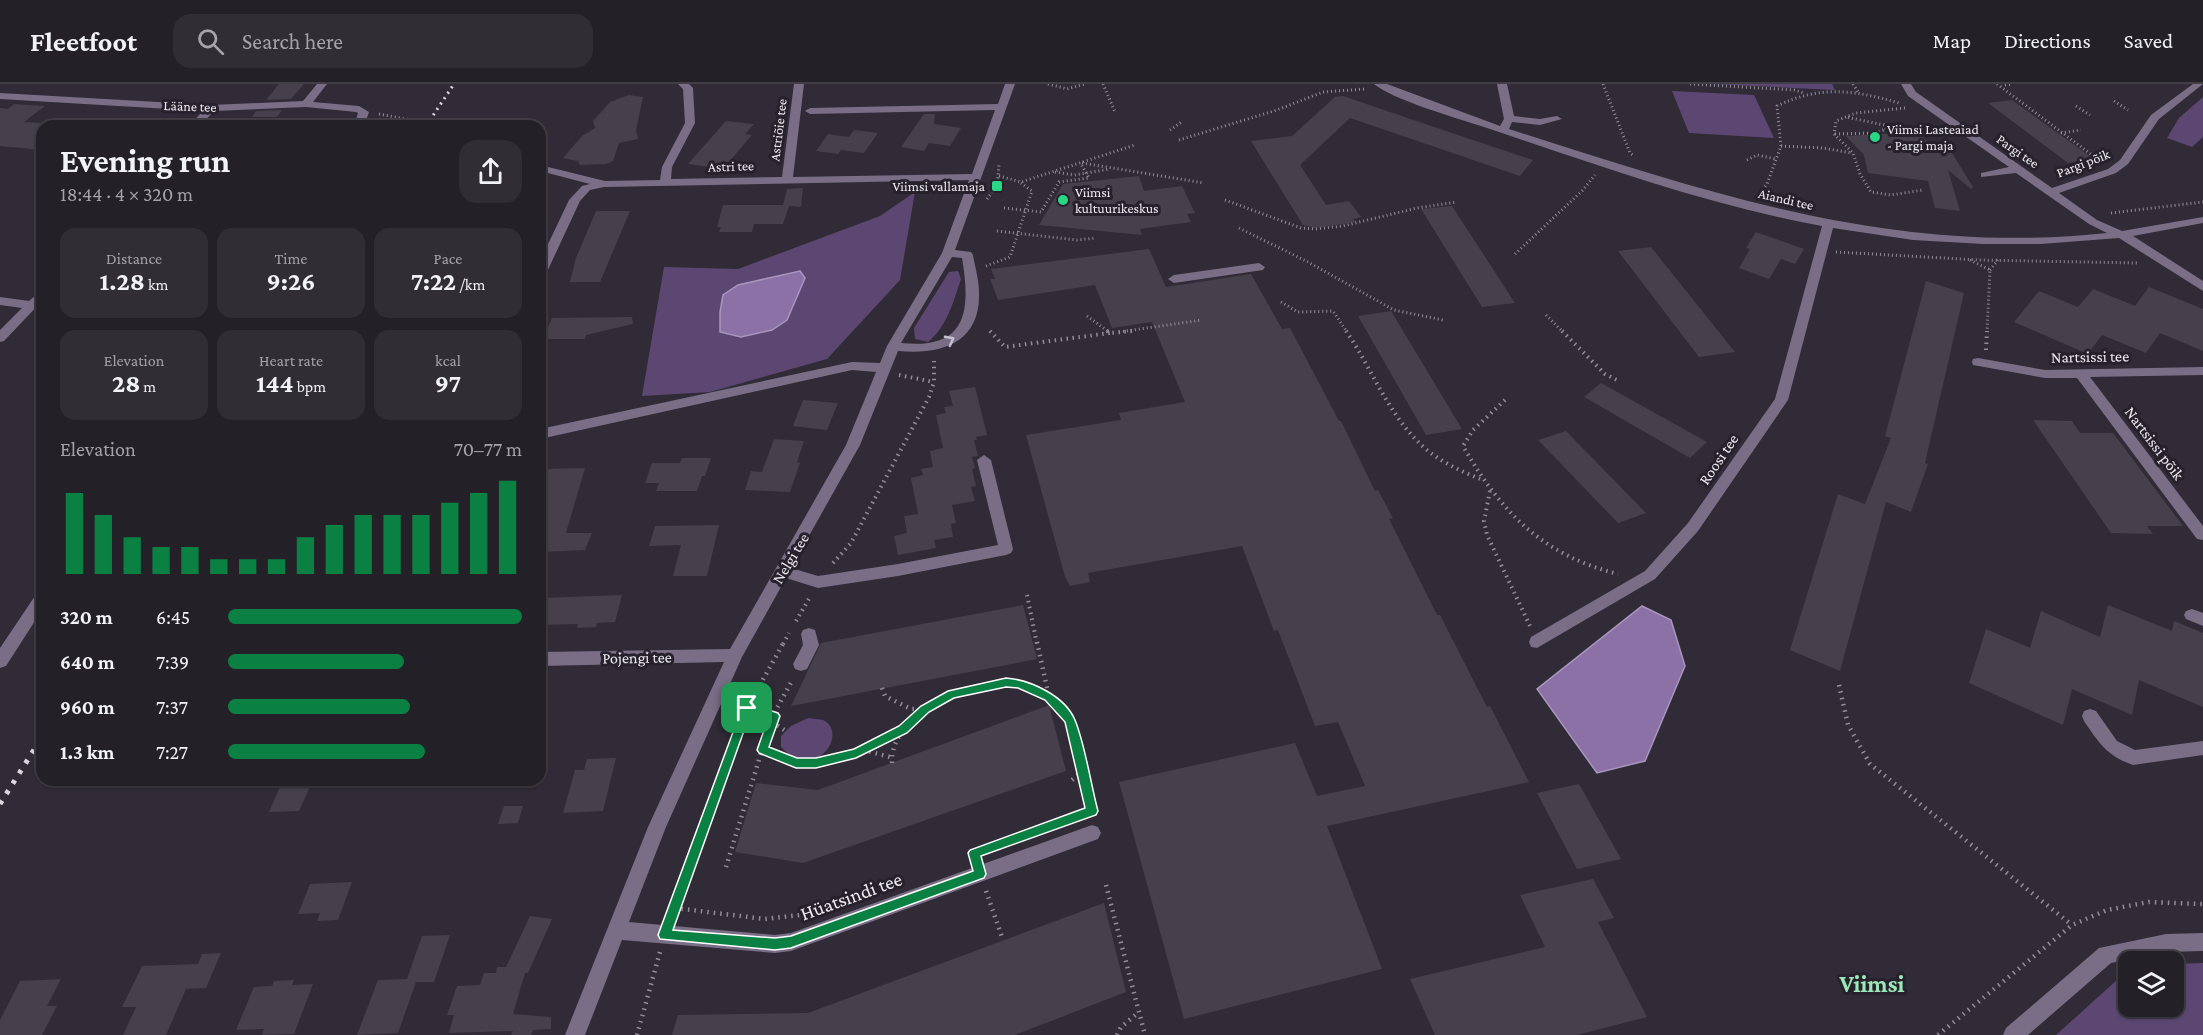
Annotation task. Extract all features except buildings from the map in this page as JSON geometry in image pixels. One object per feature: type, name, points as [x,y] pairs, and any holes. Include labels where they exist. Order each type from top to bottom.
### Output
[{"type":"street","points":[[306,104],[322,84]]},
{"type":"street","points":[[665,183],[667,167],[690,123],[688,88],[683,84]]},
{"type":"street","name":"Astriõie tee","points":[[787,180],[798,84]]},
{"type":"street","name":"Nelgi tee","points":[[575,1035],[657,827],[735,655],[854,445],[893,346],[948,253],[1010,84]]},
{"type":"street","points":[[1502,84],[1506,124],[1540,122],[1557,118]]},
{"type":"street","name":"Pargi tee","points":[[1906,84],[1912,94],[2085,216],[2136,242],[2203,287]]},
{"type":"street","name":"Pargi põik","points":[[2050,192],[2112,170],[2124,162],[2155,117],[2199,84]]},
{"type":"street","name":"Aiandi tee","points":[[1374,87],[1506,124],[1722,200],[1828,225],[1964,240],[2059,240],[2119,235],[2203,220]]},
{"type":"street","name":"Lääne tee","points":[[0,96],[211,108],[306,104],[359,109],[364,112]]},
{"type":"street","points":[[810,111],[1000,107]]},
{"type":"street","points":[[200,120],[211,108]]},
{"type":"street","points":[[361,120],[364,112]]},
{"type":"street","points":[[1985,175],[2018,169]]},
{"type":"street","points":[[546,170],[604,184]]},
{"type":"street","name":"Astri tee","points":[[546,261],[575,200],[586,188],[604,184],[975,177]]},
{"type":"street","name":"Roosi tee","points":[[1537,642],[1650,575],[1693,527],[1781,400],[1828,225]]},
{"type":"street","points":[[893,346],[916,349],[949,344],[960,334],[973,297],[967,255],[948,253]]},
{"type":"street","points":[[1174,279],[1259,267]]},
{"type":"street","points":[[0,338],[36,300]]},
{"type":"street","points":[[0,301],[31,305]]},
{"type":"street","name":"Nartsissi tee","points":[[1982,362],[2045,374],[2203,371]]},
{"type":"street","points":[[546,433],[852,366],[885,368]]},
{"type":"street","name":"Nartsissi põik","points":[[2080,373],[2202,535]]},
{"type":"street","points":[[781,571],[818,582],[898,570],[1006,549],[984,460]]},
{"type":"street","points":[[0,661],[36,606]]},
{"type":"street","points":[[801,664],[811,645],[809,634]]},
{"type":"street","name":"Pojengi tee","points":[[546,659],[735,655]]},
{"type":"street","points":[[2090,716],[2111,746],[2133,758],[2203,748]]},
{"type":"street","name":"Hüatsindi tee","points":[[616,930],[775,944],[791,942],[1092,833]]},
{"type":"street","points":[[2013,1035],[2106,956],[2166,943],[2203,942]]},
{"type":"path","points":[[1048,84],[1065,90],[1079,88],[1086,84]]},
{"type":"path","points":[[1103,84],[1115,112]]},
{"type":"path","points":[[1603,84],[1630,153],[1638,159]]},
{"type":"path","points":[[1690,84],[1794,90],[1807,94]]},
{"type":"path","points":[[1853,84],[1858,92]]},
{"type":"path","points":[[1997,84],[2030,111],[2112,170]]},
{"type":"path","points":[[2005,85],[2012,84]]},
{"type":"path","points":[[1179,140],[1277,110],[1323,92],[1374,87]]},
{"type":"path","points":[[1756,198],[1767,184],[1781,146],[1777,106],[1800,95],[1858,92],[1905,106],[1845,117],[1836,121],[1834,134]]},
{"type":"path","points":[[2114,101],[2128,110]]},
{"type":"path","points":[[2076,106],[2090,115]]},
{"type":"path","points":[[364,112],[415,120]]},
{"type":"path","points":[[1834,134],[1875,133],[1886,129],[1884,125],[1845,117]]},
{"type":"path","points":[[1170,130],[1183,121]]},
{"type":"path","points":[[2060,133],[2081,130]]},
{"type":"path","points":[[1834,134],[1853,153],[1860,174],[1871,192],[1891,195],[1923,190]]},
{"type":"path","points":[[1021,182],[1135,145]]},
{"type":"path","points":[[1781,146],[1823,148],[1853,153]]},
{"type":"path","points":[[1747,160],[1757,155],[1776,159]]},
{"type":"path","points":[[1081,163],[1204,183]]},
{"type":"path","points":[[1004,208],[1041,212],[1059,182],[1089,178],[1081,163]]},
{"type":"path","points":[[1051,172],[1087,174],[1117,169]]},
{"type":"path","points":[[1515,254],[1582,190],[1597,172]]},
{"type":"path","points":[[984,266],[1010,257],[1032,190],[1021,182],[999,176]]},
{"type":"path","points":[[1225,200],[1301,228],[1311,229],[1367,221],[1413,208],[1457,202]]},
{"type":"path","points":[[2085,216],[2203,202]]},
{"type":"path","points":[[1239,228],[1308,262],[1394,310],[1443,320]]},
{"type":"path","points":[[997,231],[1077,240],[1096,238]]},
{"type":"path","points":[[1821,251],[1967,259],[2138,263]]},
{"type":"path","points":[[1967,259],[1990,270]]},
{"type":"path","points":[[1982,362],[1990,270],[1998,260]]},
{"type":"path","points":[[1281,302],[1298,312],[1333,311],[1395,417],[1408,434],[1464,474],[1480,479]]},
{"type":"path","points":[[1546,315],[1605,374],[1617,380]]},
{"type":"path","points":[[1087,316],[1110,333]]},
{"type":"path","points":[[990,331],[1005,347],[1158,328],[1202,320]]},
{"type":"path","points":[[885,368],[895,374],[934,382]]},
{"type":"path","points":[[1504,400],[1473,430],[1463,446],[1480,479],[1505,510],[1537,540],[1557,553],[1597,571],[1626,575],[1650,575]]},
{"type":"path","points":[[1490,490],[1484,521],[1487,535],[1537,642]]},
{"type":"path","points":[[637,1035],[665,935],[747,708],[818,582]]},
{"type":"path","points":[[1027,595],[1049,697]]},
{"type":"path","points":[[726,867],[774,716],[801,664]]},
{"type":"path","points":[[892,763],[890,752],[895,739],[925,709],[951,694],[1006,682],[1019,684],[1049,697],[1070,720],[1092,811],[1081,815]]},
{"type":"path","points":[[1839,685],[1848,725],[1870,764],[2072,925]]},
{"type":"path","points":[[882,688],[885,696],[910,709],[925,709]]},
{"type":"path","points":[[747,708],[774,716]]},
{"type":"path","points":[[772,722],[786,731]]},
{"type":"path","points":[[762,750],[796,763],[816,763],[862,750],[903,729]]},
{"type":"path","points":[[862,750],[891,757]]},
{"type":"path","points":[[1072,780],[1082,772]]},
{"type":"path","points":[[980,874],[1002,938]]},
{"type":"path","points":[[1106,885],[1145,1035]]},
{"type":"path","points":[[675,908],[765,919],[801,915],[855,896]]},
{"type":"path","points":[[1938,1035],[2072,925],[2107,910],[2149,902],[2203,904]]},
{"type":"path","points":[[1117,1035],[1121,1027],[1139,1012]]},
{"type":"shaded area","points":[[1711,84],[1832,84],[1835,90]]},
{"type":"shaded area","points":[[1672,91],[1754,95],[1774,138],[1689,133]]},
{"type":"shaded area","points":[[2203,97],[2203,137],[2192,147],[2167,138],[2179,118]]},
{"type":"shaded area","points":[[915,192],[900,280],[827,359],[710,392],[642,396],[664,267],[738,269],[880,216]]},
{"type":"shaded area","points":[[800,271],[805,278],[787,320],[772,330],[741,337],[720,332],[723,295],[738,285]]},
{"type":"shaded area","points":[[958,271],[961,279],[949,313],[940,329],[928,342],[915,339],[914,328],[949,272]]},
{"type":"shaded area","points":[[1642,606],[1671,620],[1685,666],[1645,761],[1597,773],[1537,689]]},
{"type":"shaded area","points":[[808,718],[823,720],[830,726],[832,734],[831,744],[825,752],[817,758],[806,760],[794,757],[781,747],[781,736],[791,726]]},
{"type":"shaded area","points":[[2203,963],[2203,1035],[2056,1035],[2118,979],[2118,1017],[2184,1017],[2184,964]]},
{"type":"railway","points":[[430,120],[454,84]]},
{"type":"railway","points":[[0,804],[36,747]]},
{"type":"place","name":"Viimsi Lasteaiad - Pargi maja","points":[[1875,137]]},
{"type":"place","name":"Viimsi vallamaja","points":[[997,186]]},
{"type":"place","name":"Viimsi kultuurikeskus","points":[[1063,200]]},
{"type":"district","name":"Viimsi","points":[[1872,984]]},
{"type":"route","points":[[1006,682],[1019,684],[1049,697],[1070,720],[1092,811],[974,853],[980,874],[791,942],[775,944],[665,935],[747,708],[774,716],[762,750],[796,763],[816,763],[856,753],[903,729],[925,709],[951,694],[1006,682]]}]
